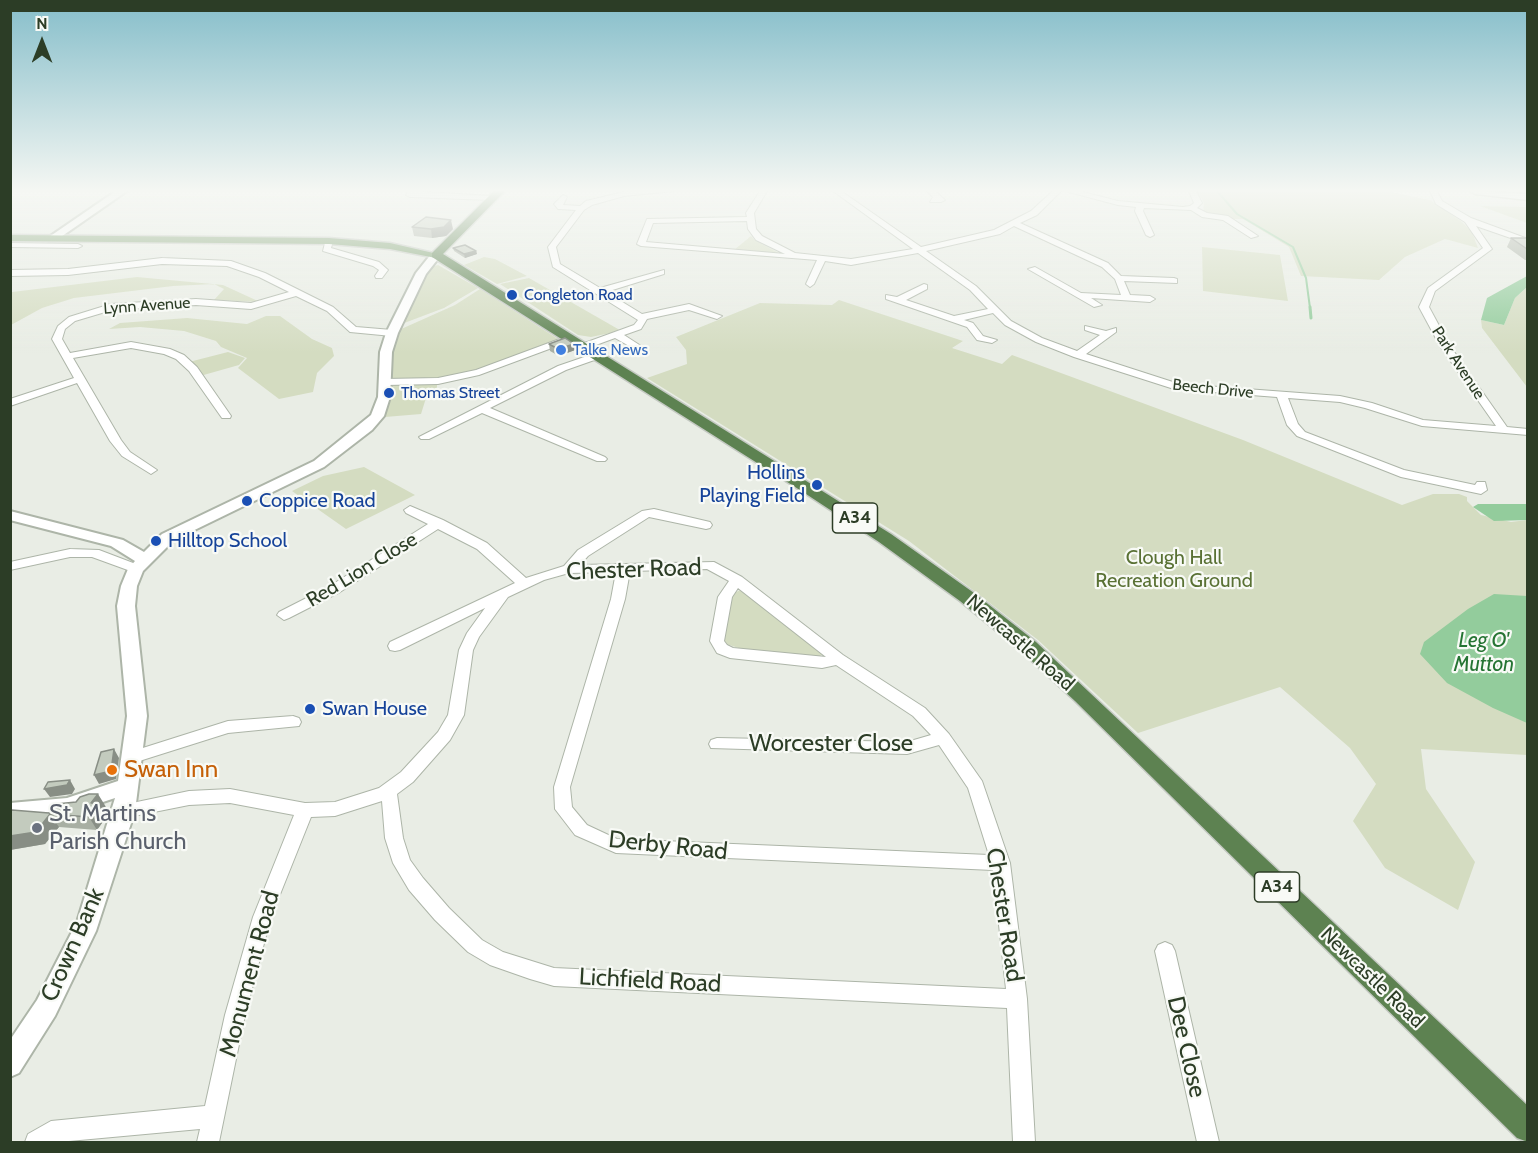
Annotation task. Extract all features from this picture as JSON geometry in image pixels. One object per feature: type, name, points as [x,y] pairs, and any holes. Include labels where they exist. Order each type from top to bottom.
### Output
[{"type":"highway","points":[[437,260],[451,245]]},
{"type":"highway","name":"Newcastle Road","points":[[437,260],[568,338],[885,538],[967,597],[1029,647],[1527,1127]]},
{"type":"main road","points":[[375,245],[390,246],[437,260]]},
{"type":"street","points":[[10,245],[78,246]]},
{"type":"street","points":[[328,245],[326,249],[376,264],[384,270],[379,276]]},
{"type":"street","points":[[554,245],[553,259],[556,265],[642,317],[689,307],[712,316]]},
{"type":"street","points":[[651,245],[797,256],[821,260],[868,261],[945,245]]},
{"type":"street","points":[[773,245],[797,256]]},
{"type":"street","name":"Beech Drive","points":[[914,245],[973,288],[1015,328],[1078,355],[1178,387],[1354,401],[1422,423],[1527,432]]},
{"type":"street","points":[[1061,245],[1105,265],[1119,278],[1126,297]]},
{"type":"street","name":"Park Avenue","points":[[1485,245],[1488,249],[1431,290],[1424,307],[1445,346],[1504,430]]},
{"type":"street","points":[[140,564],[168,537],[184,527],[297,474],[346,445],[377,416],[384,397],[386,351],[392,333],[421,273],[437,260]]},
{"type":"street","points":[[810,284],[821,260]]},
{"type":"street","points":[[10,273],[68,272],[144,261],[203,261],[241,267],[330,309],[354,330],[392,333]]},
{"type":"street","points":[[1032,269],[1097,305]]},
{"type":"street","points":[[600,291],[661,272]]},
{"type":"street","points":[[1119,278],[1174,281]]},
{"type":"street","points":[[924,287],[893,298],[973,327],[976,335],[983,341]]},
{"type":"street","name":"Lynn Avenue","points":[[151,470],[121,447],[57,339],[57,332],[72,319],[111,308],[196,302],[251,306],[296,293]]},
{"type":"street","points":[[1078,295],[1150,299]]},
{"type":"street","points":[[954,319],[994,310]]},
{"type":"street","points":[[425,437],[562,368],[616,335],[638,327],[643,322],[642,317]]},
{"type":"street","points":[[1078,355],[1110,332],[1088,328]]},
{"type":"street","points":[[616,335],[638,349]]},
{"type":"street","points":[[385,382],[438,381],[479,372],[568,338]]},
{"type":"street","points":[[68,356],[131,345],[167,351],[180,357],[193,369],[226,416]]},
{"type":"street","points":[[10,403],[80,379]]},
{"type":"street","points":[[1281,395],[1293,425],[1301,434],[1401,473],[1481,490],[1481,485]]},
{"type":"street","points":[[482,409],[601,459]]},
{"type":"street","name":"Red Lion Close","points":[[410,510],[482,546],[523,583]]},
{"type":"street","points":[[569,569],[583,553],[646,514],[654,513],[706,525]]},
{"type":"street","points":[[10,515],[117,543],[140,564]]},
{"type":"street","name":"Red Lion Close","points":[[284,615],[334,589],[439,523]]},
{"type":"street","points":[[10,566],[78,553],[94,553],[140,564]]},
{"type":"street","name":"Crown Bank","points":[[10,1064],[46,1008],[88,924],[124,811],[137,716],[126,606],[129,586],[140,564]]},
{"type":"street","name":"Chester Road","points":[[124,811],[189,798],[230,796],[305,810],[334,809],[385,793],[417,767],[456,716],[469,643],[486,614],[503,594],[523,583],[569,569],[709,565],[737,580],[838,659],[919,712],[943,738],[976,786],[1001,864],[1017,999],[1024,1143]]},
{"type":"street","name":"Derby Road","points":[[624,567],[618,599],[562,787],[564,809],[581,830],[616,846],[1001,864]]},
{"type":"street","points":[[737,580],[725,597],[717,641],[722,650],[730,653],[822,663],[838,659]]},
{"type":"street","points":[[395,645],[503,594]]},
{"type":"street","points":[[133,757],[228,727],[293,722]]},
{"type":"street","name":"Worcester Close","points":[[717,744],[907,748],[943,738]]},
{"type":"street","points":[[10,812],[67,806],[128,786]]},
{"type":"street","name":"Lichfield Road","points":[[385,793],[390,797],[394,838],[402,863],[416,884],[442,914],[475,946],[497,959],[530,970],[554,977],[1017,999]]},
{"type":"street","name":"Monument Road","points":[[208,1143],[235,1015],[262,917],[305,810]]},
{"type":"street","name":"Dee Close","points":[[1165,951],[1208,1143]]},
{"type":"street","points":[[36,1143],[51,1132],[215,1116]]},
{"type":"green space","points":[[740,245],[763,245],[779,253],[734,250]]},
{"type":"green space","points":[[1285,245],[1432,245],[1405,257],[1379,280],[1301,276],[1289,247]]},
{"type":"green space","points":[[1202,247],[1280,255],[1288,301],[1203,291]]},
{"type":"green space","points":[[484,257],[495,259],[527,276],[497,284],[464,265]]},
{"type":"green space","points":[[438,265],[478,288],[444,308],[399,325],[425,275],[431,267]]},
{"type":"green space","points":[[137,277],[213,284],[173,286],[74,298],[42,308],[11,325],[12,292]]},
{"type":"green space","points":[[529,278],[620,331],[591,337],[578,335],[500,284]]},
{"type":"green space","points":[[214,284],[223,285],[260,302],[214,300],[224,289]]},
{"type":"green space","points":[[1527,287],[1527,387],[1482,328],[1481,320],[1504,325],[1515,298]]},
{"type":"green space","points":[[480,289],[558,339],[515,357],[462,374],[438,378],[391,378],[390,362],[399,330],[455,305]]},
{"type":"green space","name":"Clough Hall Recreation Ground","points":[[839,300],[963,341],[952,348],[1002,364],[1012,355],[1243,440],[1402,505],[1433,494],[1459,494],[1467,497],[1467,501],[1481,515],[1511,522],[1527,520],[1527,755],[1421,749],[1426,789],[1475,862],[1458,910],[1385,868],[1353,821],[1376,784],[1350,748],[1280,687],[1138,733],[1038,640],[909,541],[647,378],[687,364],[686,350],[676,337],[760,303],[832,305]]},
{"type":"green space","points":[[266,316],[280,316],[312,339],[332,348],[334,356],[317,373],[313,392],[279,399],[238,368],[247,358],[221,347],[216,341],[184,331],[140,327],[109,329],[120,323],[187,318],[247,324]]},
{"type":"green space","points":[[228,352],[245,358],[239,365],[200,376],[189,362]]},
{"type":"green space","points":[[437,382],[437,389],[440,392],[426,398],[421,414],[385,417],[392,383]]},
{"type":"green space","points":[[364,467],[415,495],[346,529],[292,491],[323,476]]},
{"type":"green space","points":[[740,590],[823,654],[815,659],[745,650],[723,643],[729,596]]},
{"type":"water","points":[[1527,276],[1527,287],[1515,298],[1504,325],[1481,320],[1487,298]]},
{"type":"water","points":[[1478,504],[1527,504],[1527,520],[1494,521],[1473,507]]},
{"type":"water","name":"Leg O' Mutton","points":[[1494,594],[1527,596],[1527,723],[1447,683],[1420,654],[1424,642],[1468,609]]},
{"type":"building","points":[[465,245],[476,251],[464,254],[453,248]]},
{"type":"building","points":[[565,338],[574,344],[558,349],[549,344]]},
{"type":"building","points":[[114,749],[111,771],[94,775],[101,752]]},
{"type":"building","points":[[70,780],[67,785],[44,789],[48,782]]},
{"type":"building","points":[[98,794],[91,803],[99,803],[89,817],[50,814],[36,832],[10,836],[10,812],[12,810],[49,813],[56,804],[76,802],[80,797]]},
{"type":"waterway","points":[[1289,245],[1293,247],[1306,278],[1310,308]]},
{"type":"waterway","points":[[1310,307],[1311,318]]},
{"type":"place","name":"Congleton Road","points":[[512,295]]},
{"type":"place","name":"Talke News","points":[[561,350]]},
{"type":"place","name":"Thomas Street","points":[[389,393]]},
{"type":"place","name":"Hollins Playing Field","points":[[817,485]]},
{"type":"place","name":"Coppice Road","points":[[247,501]]},
{"type":"place","name":"Hilltop School","points":[[156,541]]},
{"type":"place","name":"Swan House","points":[[310,709]]},
{"type":"place","name":"Swan Inn","points":[[112,770]]},
{"type":"place","name":"St. Martins Parish Church","points":[[37,828]]}]
